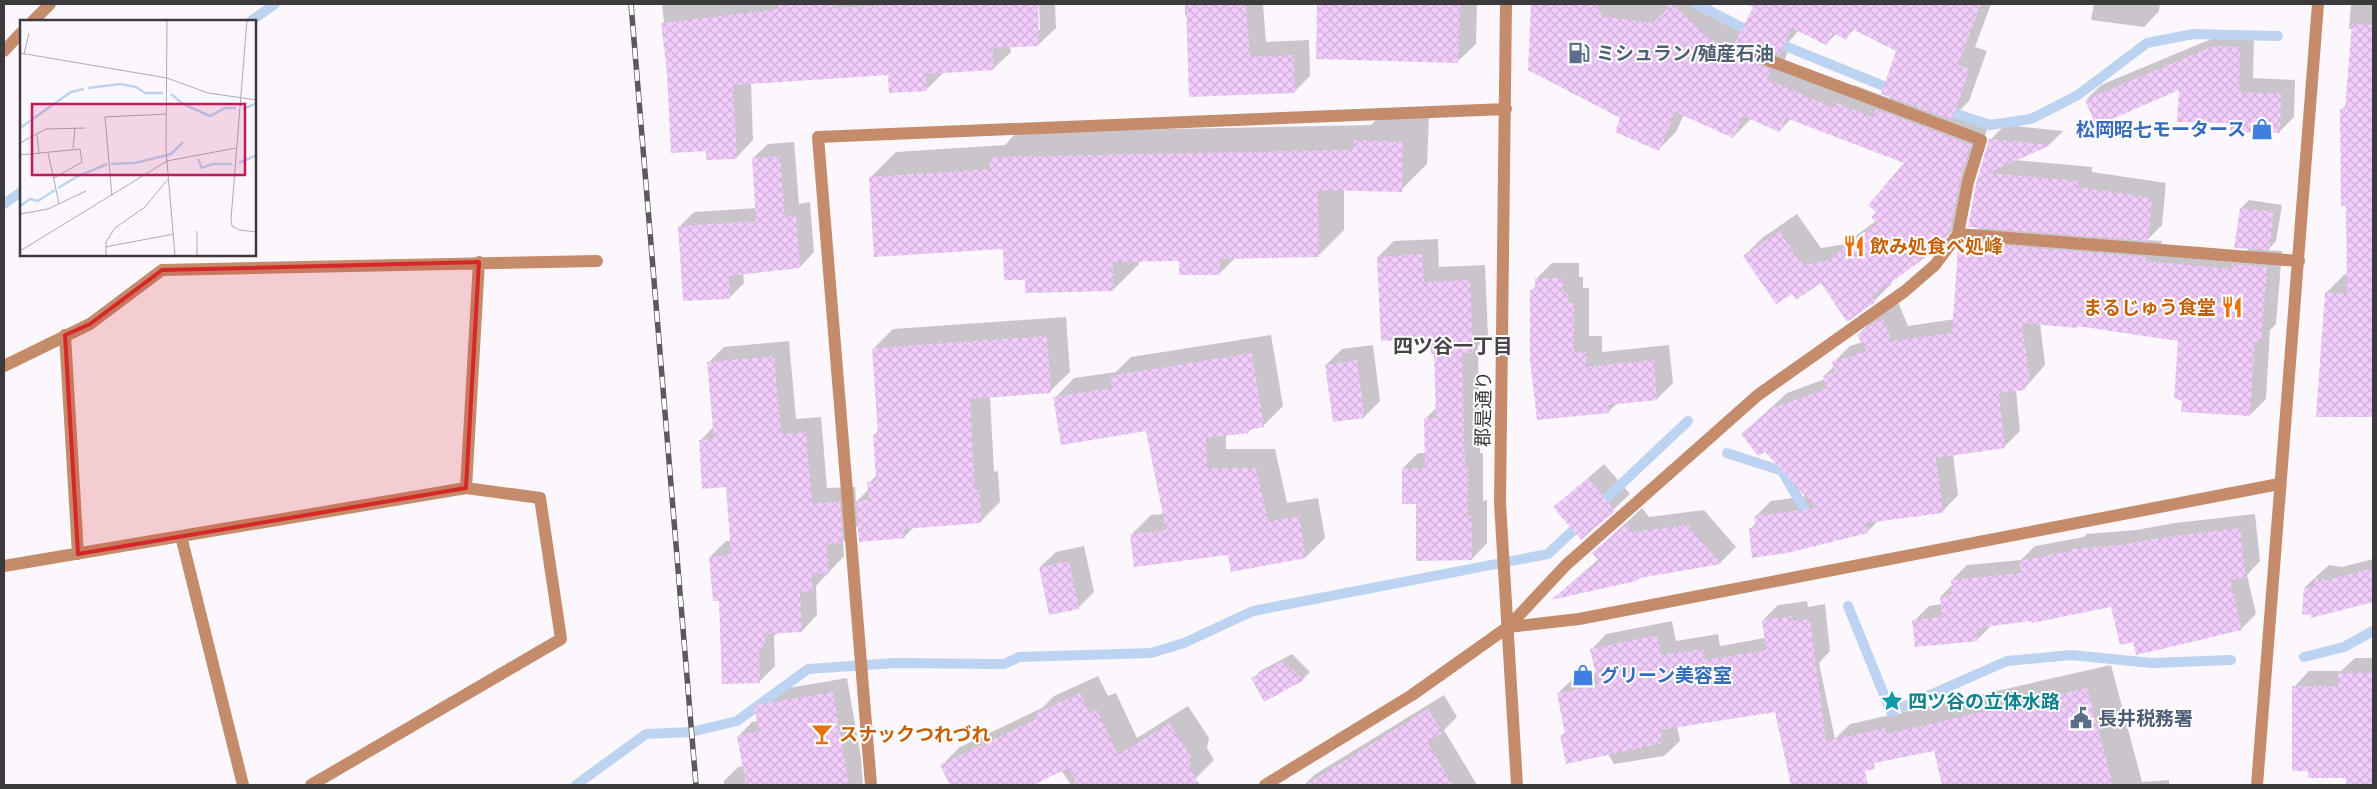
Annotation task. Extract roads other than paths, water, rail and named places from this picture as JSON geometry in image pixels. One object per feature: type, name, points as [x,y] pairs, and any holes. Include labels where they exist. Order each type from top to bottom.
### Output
[{"type":"street","points":[[34,20],[50,4]]},
{"type":"street","name":"郡是通り","points":[[1506,4],[1500,503],[1517,785]]},
{"type":"street","points":[[2257,785],[2279,484],[2299,261],[2318,4]]},
{"type":"street","points":[[4,51],[20,34]]},
{"type":"street","points":[[1265,785],[1412,695],[1508,627],[1566,565],[1758,396],[1905,291],[1935,265],[1958,234],[1968,182],[1981,140],[1744,51]]},
{"type":"street","points":[[871,785],[818,137],[1506,109]]},
{"type":"street","points":[[1958,234],[2299,261]]},
{"type":"street","points":[[4,366],[90,324],[162,270],[597,261]]},
{"type":"street","points":[[466,488],[479,262]]},
{"type":"street","points":[[65,335],[78,554]]},
{"type":"street","points":[[1508,627],[1579,619],[2279,484]]},
{"type":"street","points":[[4,566],[466,488],[540,498],[561,639],[311,785]]},
{"type":"street","points":[[181,536],[243,785]]},
{"type":"waterway","points":[[252,20],[275,4]]},
{"type":"waterway","points":[[1696,4],[1755,34]]},
{"type":"waterway","points":[[1942,109],[1990,125],[2031,119],[2078,95],[2147,43],[2193,34],[2278,36]]},
{"type":"waterway","points":[[1773,41],[1896,91]]},
{"type":"waterway","points":[[4,204],[20,193]]},
{"type":"waterway","points":[[1597,507],[1688,421]]},
{"type":"waterway","points":[[1727,453],[1782,471],[1810,519]]},
{"type":"waterway","points":[[576,785],[646,734],[691,732],[737,721],[808,669],[895,663],[1004,664],[1019,657],[1151,653],[1184,643],[1253,611],[1548,554],[1583,521]]},
{"type":"waterway","points":[[1848,606],[1891,712],[2007,661],[2071,655],[2152,663],[2231,660]]},
{"type":"waterway","points":[[2304,657],[2344,647],[2373,631]]},
{"type":"railway","points":[[631,4],[696,785]]},
{"type":"place","name":"ミシュラン/殖産石油","points":[[1579,53]]},
{"type":"place","name":"松岡昭七モータース","points":[[2262,129]]},
{"type":"place","name":"飲み処食べ処峰","points":[[1854,246]]},
{"type":"place","name":"まるじゅう食堂","points":[[2232,307]]},
{"type":"place","name":"グリーン美容室","points":[[1583,675]]},
{"type":"place","name":"四ツ谷の立体水路","points":[[1892,701]]},
{"type":"place","name":"長井税務署","points":[[2081,718]]},
{"type":"place","name":"スナックつれづれ","points":[[822,734]]},
{"type":"district","name":"四ツ谷一丁目","points":[[1453,346]]}]
